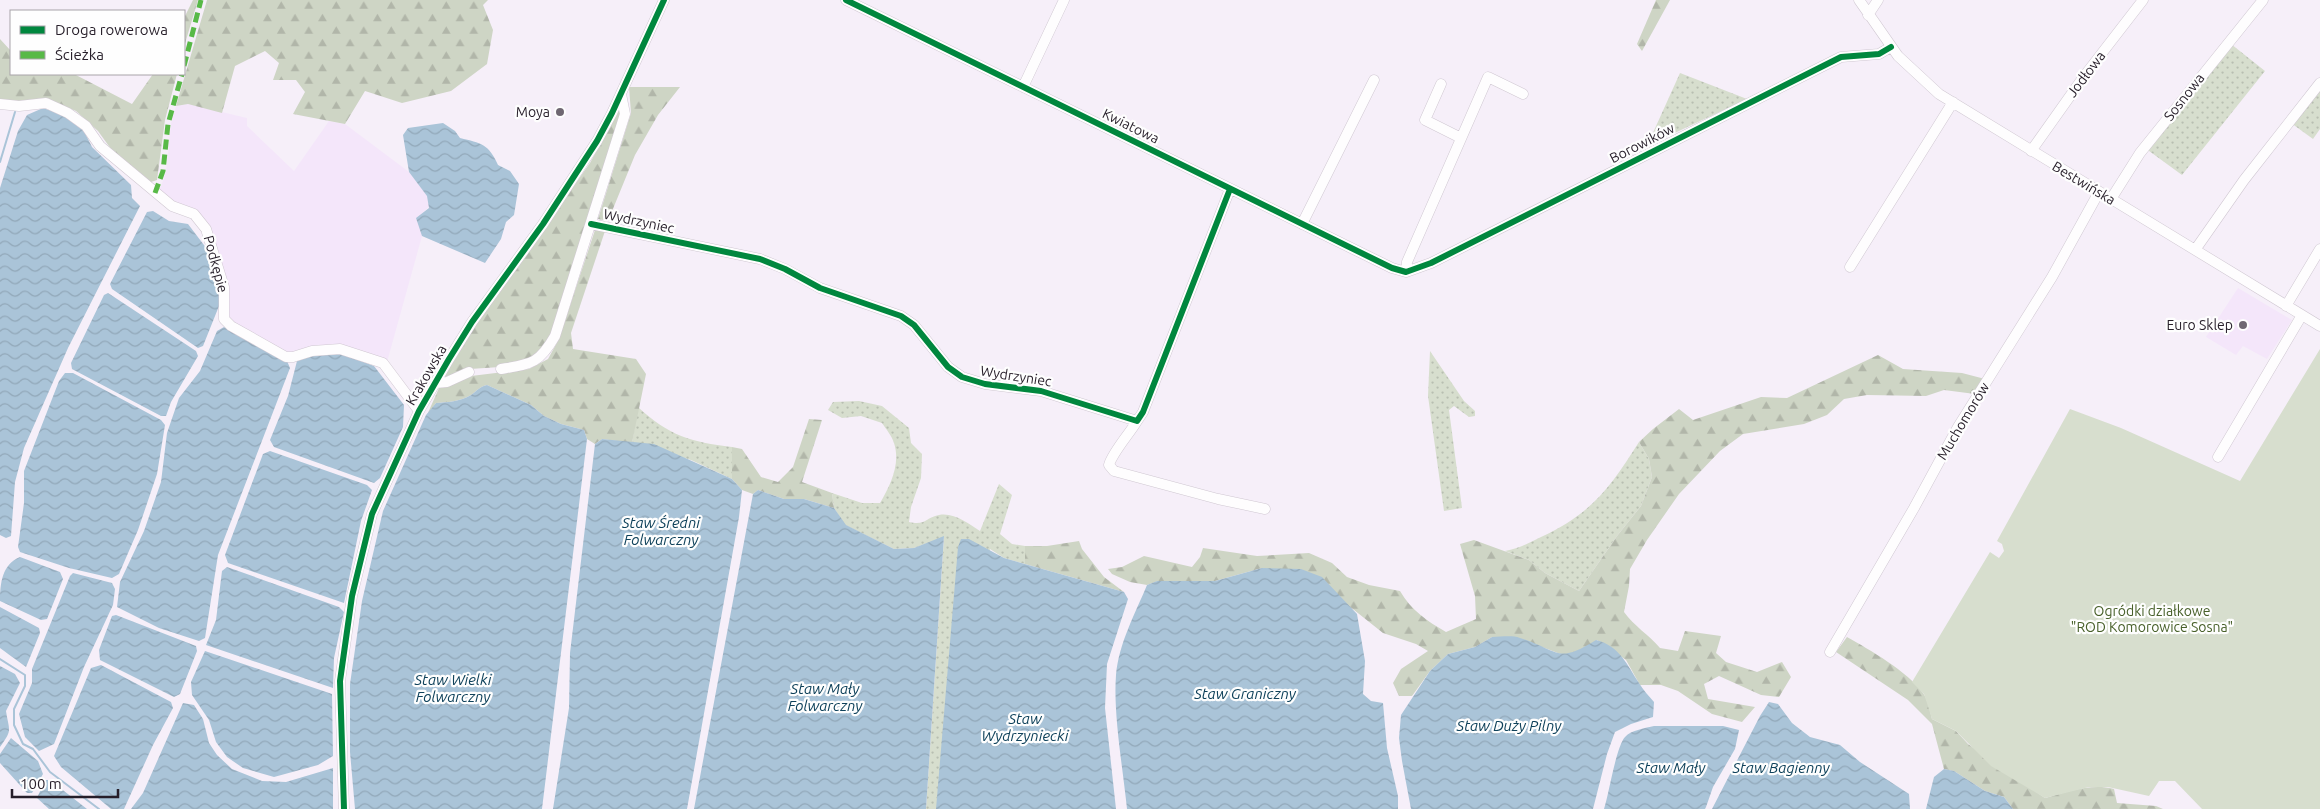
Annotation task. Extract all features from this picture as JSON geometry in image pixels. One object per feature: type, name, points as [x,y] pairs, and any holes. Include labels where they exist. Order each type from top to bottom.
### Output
[{"type":"street","name":"Krakowska","points":[[344,809],[340,681],[352,596],[372,514],[419,411],[472,322],[584,163],[621,93],[664,0]]},
{"type":"street","name":"Kwiatowa","points":[[846,0],[1392,268],[1406,272]]},
{"type":"street","points":[[1023,87],[1064,0]]},
{"type":"street","name":"Bestwińska","points":[[1859,0],[1891,47],[1916,75],[1953,102],[2320,326]]},
{"type":"street","points":[[1868,15],[1878,0]]},
{"type":"street","name":"Jodłowa","points":[[2031,151],[2085,74],[2143,0]]},
{"type":"street","name":"Sosnowa","points":[[2112,199],[2140,153],[2263,0]]},
{"type":"street","name":"Borowików","points":[[1406,272],[1431,264],[1841,57],[1879,54],[1891,47]]},
{"type":"street","points":[[1406,272],[1407,262],[1488,77],[1523,94]]},
{"type":"street","points":[[1302,224],[1374,80]]},
{"type":"street","points":[[2195,250],[2244,180],[2320,83]]},
{"type":"street","points":[[1441,84],[1425,120],[1461,138]]},
{"type":"street","points":[[501,370],[528,364],[544,354],[555,336],[625,114],[621,93]]},
{"type":"street","points":[[1850,266],[1953,102]]},
{"type":"street","name":"Podkępie","points":[[0,104],[19,106],[46,103],[68,113],[86,126],[100,146],[172,206],[194,214],[206,229],[224,287],[224,319],[231,326],[286,356],[293,357],[312,350],[340,349],[384,363],[419,411]]},
{"type":"street","points":[[1230,189],[1143,412],[1110,458],[1109,465],[1114,471],[1218,499],[1265,509]]},
{"type":"street","name":"Muchomorów","points":[[1830,652],[1914,508],[1958,427],[2052,277],[2099,192]]},
{"type":"street","name":"Wydrzyniec","points":[[591,224],[760,259],[785,268],[820,288],[901,316],[914,325],[948,367],[962,377],[985,384],[1041,391],[1137,421]]},
{"type":"street","points":[[2286,306],[2320,249]]},
{"type":"street","points":[[2218,457],[2302,315]]},
{"type":"street","points":[[436,383],[447,382],[470,372]]},
{"type":"shaded area","points":[[188,104],[247,118],[247,126],[294,171],[329,121],[345,124],[409,172],[428,196],[429,207],[417,218],[422,236],[387,362],[287,355],[227,318],[208,228],[159,192],[166,172],[171,123],[176,106]]},
{"type":"shaded area","points":[[2238,288],[2292,320],[2267,359],[2243,346],[2236,355],[2206,337]]},
{"type":"green space","points":[[193,0],[198,0],[185,44],[185,16]]},
{"type":"green space","points":[[207,0],[488,0],[483,5],[493,30],[487,64],[451,91],[402,103],[365,91],[345,124],[293,114],[305,92],[296,80],[273,80],[279,63],[265,51],[235,66],[222,113],[188,104],[176,106]]},
{"type":"green space","points":[[1656,0],[1670,0],[1642,51],[1637,44]]},
{"type":"green space","points":[[0,39],[10,50],[10,75],[76,75],[132,104],[152,75],[177,75],[165,120],[157,180],[148,183],[111,149],[98,131],[76,111],[45,98],[17,102],[0,101]]},
{"type":"green space","points":[[2231,44],[2265,71],[2182,175],[2145,148]]},
{"type":"green space","points":[[1680,73],[1747,99],[1647,146]]},
{"type":"green space","points":[[2320,86],[2320,129],[2313,139],[2291,123]]},
{"type":"green space","points":[[629,87],[680,87],[658,115],[635,155],[608,221],[598,219],[631,113]]},
{"type":"green space","points":[[619,110],[621,114],[553,335],[542,353],[526,362],[500,367],[470,369],[444,377],[477,323],[590,163]]},
{"type":"green space","points":[[595,230],[605,231],[571,333],[573,349],[636,359],[646,374],[632,443],[602,439],[595,444],[587,439],[584,430],[561,424],[544,416],[531,405],[487,385],[462,399],[436,403],[427,415],[439,388],[449,386],[471,376],[529,369],[548,359],[559,339]]},
{"type":"green space","name":"Ogródki działkowe \"ROD Komorowice Sosna\"","points":[[2320,349],[2320,809],[2202,809],[2175,781],[2159,781],[2149,796],[2108,787],[2089,787],[2045,798],[1991,766],[1956,731],[1932,719],[1924,694],[1912,682],[1990,552],[1999,558],[2004,551],[2002,544],[1997,541],[2070,409],[2121,428],[2240,481]]},
{"type":"green space","points":[[1430,351],[1464,401],[1475,411],[1475,416],[1469,417],[1454,406],[1449,410],[1462,508],[1444,511],[1428,396]]},
{"type":"green space","points":[[1878,355],[1903,369],[1962,373],[1985,379],[1975,394],[1944,390],[1926,396],[1867,395],[1844,399],[1827,415],[1804,424],[1743,434],[1720,451],[1679,494],[1647,540],[1630,569],[1624,612],[1660,648],[1678,651],[1685,631],[1721,636],[1716,653],[1726,662],[1757,672],[1782,662],[1791,677],[1779,697],[1761,695],[1719,676],[1704,684],[1708,699],[1755,707],[1742,722],[1712,714],[1678,691],[1661,685],[1640,685],[1626,660],[1597,640],[1578,652],[1563,655],[1542,647],[1492,637],[1475,647],[1448,654],[1430,671],[1412,696],[1399,696],[1393,683],[1401,669],[1428,651],[1416,644],[1383,633],[1344,602],[1262,568],[1215,581],[1158,581],[1147,585],[1130,582],[1112,574],[1108,569],[1122,567],[1144,556],[1192,567],[1200,557],[1203,548],[1257,556],[1309,553],[1332,563],[1347,577],[1369,585],[1400,591],[1409,604],[1420,614],[1446,632],[1476,619],[1475,596],[1460,544],[1474,540],[1529,560],[1545,573],[1579,591],[1617,536],[1641,506],[1652,477],[1649,459],[1639,442],[1653,429],[1679,409],[1693,420],[1761,397],[1787,398]]},
{"type":"green space","points":[[859,401],[882,406],[909,428],[911,443],[922,454],[921,478],[911,507],[909,522],[918,523],[934,516],[950,515],[961,519],[980,531],[999,484],[1012,495],[1000,534],[1012,544],[1025,546],[1025,564],[1004,558],[990,549],[937,809],[926,809],[944,537],[914,548],[894,549],[845,525],[834,508],[832,493],[862,503],[880,503],[891,482],[895,467],[896,451],[894,443],[882,423],[861,416],[842,418],[828,410],[833,402]]},
{"type":"green space","points":[[638,407],[660,425],[681,436],[704,443],[732,447],[732,479],[691,460],[632,443]]},
{"type":"green space","points":[[809,419],[822,420],[802,482],[832,493],[834,508],[804,499],[784,499],[758,490],[753,494],[742,490],[732,479],[732,447],[742,449],[761,477],[778,482],[793,467]]},
{"type":"green space","points":[[1639,442],[1649,459],[1652,477],[1641,506],[1617,536],[1579,591],[1545,573],[1529,560],[1505,551],[1514,549],[1558,528],[1586,509],[1608,486]]},
{"type":"green space","points":[[1079,541],[1082,549],[1104,577],[1124,592],[1025,564],[1025,546],[1047,546]]},
{"type":"green space","points":[[1847,637],[1888,662],[1908,677],[1923,693],[1932,719],[1956,731],[1968,744],[2045,798],[2079,789],[2105,787],[2114,789],[2117,803],[2156,806],[2163,809],[2013,809],[2004,797],[1985,791],[1954,771],[1944,769],[1932,724],[1908,700],[1836,652]]},
{"type":"water","points":[[43,108],[61,114],[84,131],[92,147],[131,185],[132,198],[140,206],[68,348],[24,448],[15,482],[11,536],[6,538],[0,535],[0,188],[18,131],[27,115]]},
{"type":"water","points":[[443,123],[455,131],[460,138],[479,143],[488,149],[498,165],[510,171],[519,184],[514,215],[506,222],[501,239],[485,263],[422,236],[416,218],[429,208],[427,196],[409,172],[403,135],[408,128]]},
{"type":"water","points":[[153,211],[169,221],[188,224],[210,253],[219,285],[219,306],[203,346],[198,348],[112,289],[110,284],[147,212]]},
{"type":"water","points":[[108,293],[196,351],[198,356],[171,402],[166,416],[161,416],[72,369],[71,363],[104,295]]},
{"type":"water","points":[[224,327],[287,361],[290,368],[218,555],[205,638],[199,641],[159,628],[117,607],[120,582],[144,531],[161,482],[167,433],[179,398],[200,371],[217,331]]},
{"type":"water","points":[[339,352],[374,366],[404,405],[403,427],[380,478],[374,483],[274,447],[270,440],[288,396],[297,361],[319,353]]},
{"type":"water","points":[[65,373],[73,373],[161,420],[165,425],[157,474],[138,530],[119,574],[112,578],[69,568],[20,552],[18,547],[24,503],[24,471],[59,381]]},
{"type":"water","name":"Staw Wielki Folwarczny","points":[[487,385],[531,405],[544,416],[561,424],[584,430],[587,439],[542,809],[355,809],[350,752],[350,684],[362,601],[383,511],[426,415],[436,403],[462,399]]},
{"type":"water","name":"Staw Średni Folwarczny","points":[[602,439],[654,444],[732,479],[742,490],[739,517],[687,809],[553,809],[569,708],[570,653],[595,444]]},
{"type":"water","points":[[270,451],[367,485],[372,490],[361,521],[344,603],[228,563],[225,555],[263,454]]},
{"type":"water","name":"Staw Mały Folwarczny","points":[[758,490],[784,499],[804,499],[834,508],[846,525],[894,549],[914,548],[944,536],[926,809],[694,809],[753,494]]},
{"type":"water","name":"Staw Wydrzyniecki","points":[[961,539],[969,539],[1004,558],[1124,592],[1128,599],[1107,664],[1105,708],[1116,809],[936,809],[958,547]]},
{"type":"water","points":[[20,557],[60,572],[63,579],[47,619],[41,620],[0,601],[3,575],[9,564]]},
{"type":"water","points":[[227,567],[339,607],[344,612],[334,658],[333,688],[206,645],[216,620],[222,571]]},
{"type":"water","name":"Staw Graniczny","points":[[1262,568],[1301,569],[1322,577],[1357,614],[1365,661],[1363,694],[1371,701],[1383,703],[1387,748],[1398,796],[1398,809],[1127,809],[1117,724],[1116,675],[1124,640],[1147,585],[1157,581],[1215,581]]},
{"type":"water","points":[[73,573],[112,583],[115,589],[113,605],[84,667],[54,744],[39,751],[25,737],[19,714],[32,683],[32,669],[70,576]]},
{"type":"water","points":[[0,607],[39,628],[40,633],[26,667],[0,648]]},
{"type":"water","points":[[116,615],[196,646],[197,651],[180,694],[174,697],[100,660],[99,650],[112,616]]},
{"type":"water","name":"Staw Duży Pilny","points":[[1492,637],[1517,637],[1565,654],[1583,648],[1596,640],[1604,643],[1617,651],[1654,702],[1653,717],[1631,724],[1615,732],[1607,754],[1593,809],[1411,809],[1399,738],[1401,715],[1430,671],[1448,654],[1475,647]]},
{"type":"water","points":[[205,651],[332,694],[333,756],[318,765],[274,777],[243,768],[227,757],[216,742],[209,720],[192,695],[191,682]]},
{"type":"water","points":[[101,665],[171,702],[173,708],[153,745],[124,809],[111,809],[61,767],[54,756],[91,668]]},
{"type":"water","points":[[0,666],[15,674],[20,683],[6,711],[9,730],[7,737],[0,747]]},
{"type":"water","name":"Staw Bagienny","points":[[1769,702],[1778,704],[1792,723],[1810,737],[1840,745],[1860,762],[1909,794],[1910,809],[1712,809]]},
{"type":"water","points":[[183,703],[194,705],[203,719],[209,743],[217,755],[232,769],[262,781],[286,782],[333,768],[333,809],[131,809],[143,793]]},
{"type":"water","name":"Staw Mały","points":[[1654,726],[1723,726],[1739,730],[1735,749],[1713,787],[1705,809],[1604,809],[1616,760],[1625,737],[1631,733]]},
{"type":"water","points":[[11,738],[38,761],[43,774],[32,793],[27,793],[0,763],[0,754]]},
{"type":"water","points":[[1944,769],[1954,771],[1985,791],[2004,797],[2013,809],[1926,809],[1934,777]]},
{"type":"water","points":[[45,780],[50,780],[87,809],[49,809],[37,798]]},
{"type":"waterway","points":[[0,162],[15,112]]},
{"type":"waterway","points":[[0,659],[25,675],[25,686],[14,709],[14,725],[23,744],[33,749],[50,772],[99,809]]},
{"type":"marked path","points":[[185,62],[201,0]]},
{"type":"marked path","points":[[155,193],[163,171],[168,124],[182,75]]},
{"type":"cycle path","points":[[344,809],[340,681],[352,596],[372,514],[419,411],[449,359],[472,322],[543,224],[597,141],[612,113],[664,0]]},
{"type":"cycle path","points":[[846,0],[1392,268],[1406,272],[1431,263],[1841,57],[1879,54],[1891,47]]},
{"type":"cycle path","points":[[591,224],[760,259],[785,269],[820,288],[901,316],[914,325],[948,367],[962,377],[985,384],[1041,391],[1137,421],[1143,412],[1230,189]]},
{"type":"place","name":"Moya","points":[[560,112]]},
{"type":"place","name":"Euro Sklep","points":[[2243,325]]}]
